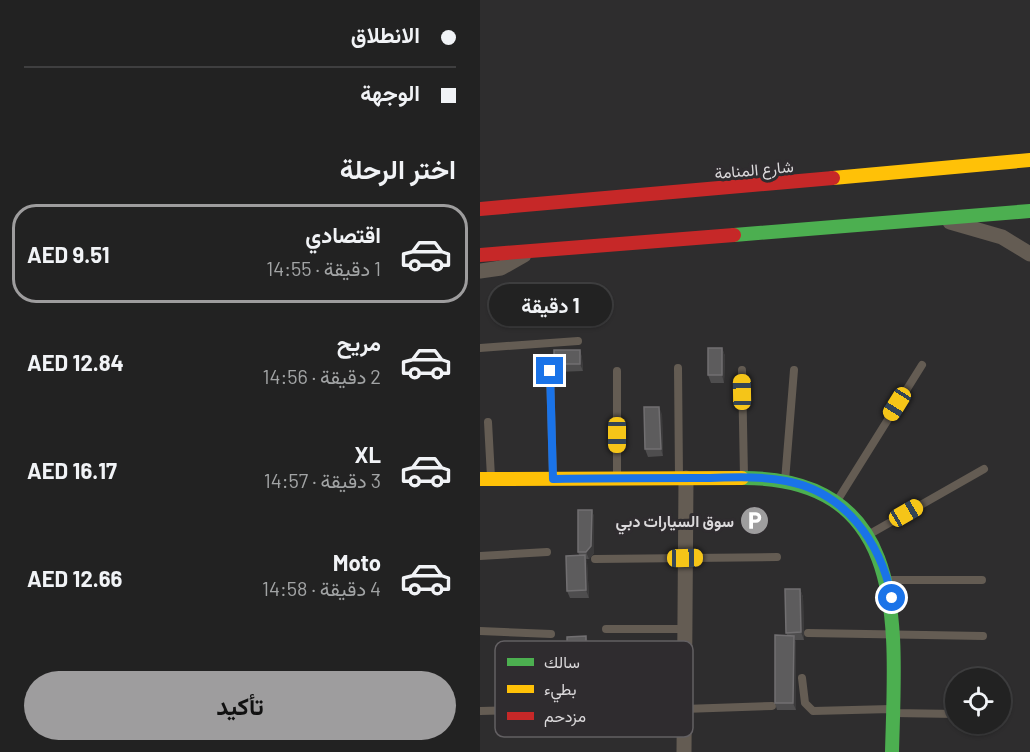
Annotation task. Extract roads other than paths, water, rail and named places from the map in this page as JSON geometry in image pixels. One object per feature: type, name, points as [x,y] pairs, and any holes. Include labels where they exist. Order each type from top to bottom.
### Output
[{"type":"main road","name":"شارع المنامة","points":[[480,209],[1030,160]]},
{"type":"main road","points":[[480,255],[528,253],[1030,211]]},
{"type":"main road","points":[[485,479],[744,478],[785,481],[804,486],[836,502],[867,535],[881,558],[888,580],[892,598],[893,634],[892,752]]},
{"type":"street","points":[[933,218],[1002,237],[1030,254]]},
{"type":"street","points":[[480,271],[501,268],[528,253]]},
{"type":"street","points":[[682,478],[685,558],[684,641]]},
{"type":"lane","points":[[480,348],[578,340]]},
{"type":"lane","points":[[836,502],[922,365]]},
{"type":"lane","points":[[678,368],[682,478]]},
{"type":"lane","points":[[742,370],[744,478]]},
{"type":"lane","points":[[785,481],[795,370]]},
{"type":"lane","points":[[550,371],[553,479]]},
{"type":"lane","points":[[616,371],[617,478]]},
{"type":"lane","points":[[485,479],[488,422]]},
{"type":"lane","points":[[867,535],[984,468]]},
{"type":"lane","points":[[480,556],[547,552]]},
{"type":"lane","points":[[595,560],[777,557]]},
{"type":"lane","points":[[888,580],[982,580]]},
{"type":"lane","points":[[606,629],[684,629]]},
{"type":"lane","points":[[480,631],[551,634]]},
{"type":"lane","points":[[808,633],[983,636]]},
{"type":"lane","points":[[802,678],[805,703],[813,711],[945,713]]},
{"type":"lane","points":[[693,709],[772,706]]},
{"type":"lane","points":[[480,711],[495,711]]},
{"type":"place","name":"سوق السيارات دبي","points":[[755,520]]}]
